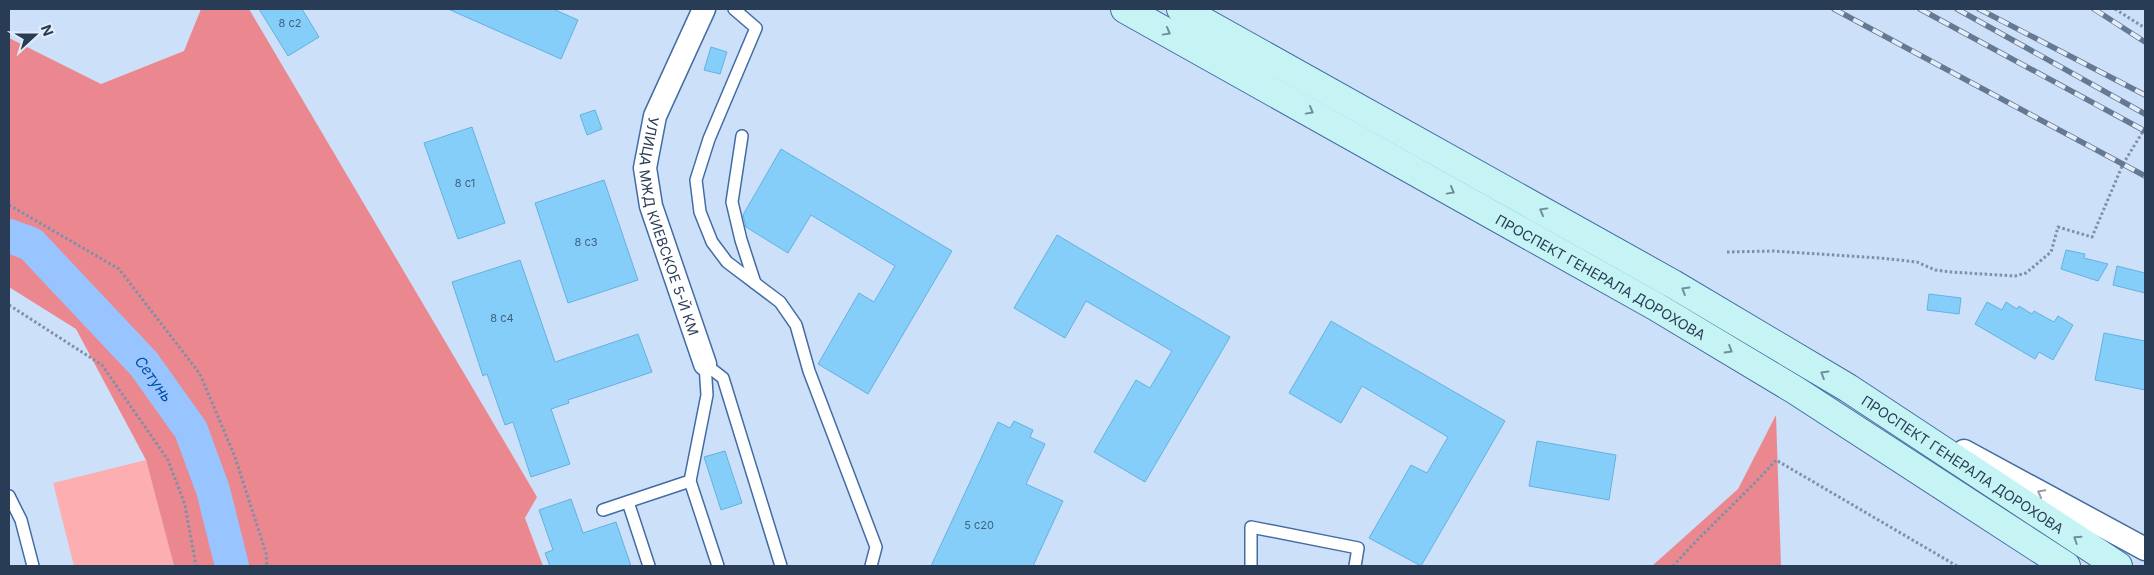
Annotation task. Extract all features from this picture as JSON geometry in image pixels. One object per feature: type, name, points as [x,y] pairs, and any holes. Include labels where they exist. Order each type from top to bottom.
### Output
[{"type":"main road","name":"ПРОСПЕКТ ГЕНЕРАЛА ДОРОХОВА","points":[[1125,9],[1655,306],[1794,390],[2066,566]]},
{"type":"main road","name":"ПРОСПЕКТ ГЕНЕРАЛА ДОРОХОВА","points":[[1181,9],[1674,284],[1848,388],[2118,566]]},
{"type":"street","name":"УЛИЦА МЖД КИЕВСКОЕ 5-Й КМ","points":[[704,9],[655,116],[646,168],[651,206],[705,364]]},
{"type":"street","points":[[1848,388],[2145,549]]},
{"type":"street","points":[[1931,477],[2045,566]]},
{"type":"lane","points":[[734,9],[756,28],[709,139],[696,180],[700,212],[712,242],[727,262],[780,302],[796,325],[808,371],[876,547],[871,566]]},
{"type":"lane","points":[[742,136],[732,202],[741,240],[755,283]]},
{"type":"lane","points":[[705,364],[707,396],[690,481],[718,566]]},
{"type":"lane","points":[[705,364],[723,378],[781,566]]},
{"type":"lane","points":[[603,510],[690,481]]},
{"type":"lane","points":[[9,496],[21,520],[33,566]]},
{"type":"lane","points":[[628,502],[650,566]]},
{"type":"lane","points":[[1251,566],[1251,528],[1358,548],[1354,566]]},
{"type":"path","points":[[2115,9],[2145,28]]},
{"type":"path","points":[[1727,252],[1773,252],[1880,258],[1917,262],[1935,270],[1951,272],[2015,276],[2026,273],[2051,252],[2058,227],[2092,237],[2123,164],[2145,128]]},
{"type":"path","points":[[9,205],[119,269],[200,374],[236,457],[266,553],[267,566]]},
{"type":"path","points":[[9,305],[102,365],[168,460],[185,505],[196,566]]},
{"type":"path","points":[[1673,566],[1727,508],[1752,488],[1776,460],[1957,566]]},
{"type":"shaded area","points":[[201,9],[249,9],[537,497],[525,518],[543,566],[174,566],[146,460],[76,329],[9,287],[9,38],[101,84],[184,51]]},
{"type":"shaded area","points":[[1776,415],[1781,566],[1652,566],[1738,489]]},
{"type":"shaded area","points":[[146,460],[174,566],[74,566],[53,483]]},
{"type":"building","points":[[259,9],[302,9],[319,37],[288,56]]},
{"type":"building","points":[[448,9],[553,9],[578,20],[561,59]]},
{"type":"building","points":[[711,47],[727,52],[720,74],[704,70]]},
{"type":"building","points":[[595,110],[602,129],[587,135],[580,115]]},
{"type":"building","points":[[472,127],[505,223],[458,239],[424,143]]},
{"type":"building","points":[[781,149],[952,251],[868,394],[818,364],[859,293],[874,302],[895,266],[811,215],[788,253],[746,227],[743,215]]},
{"type":"building","points":[[604,180],[638,280],[568,303],[535,203]]},
{"type":"building","points":[[1057,235],[1230,337],[1145,482],[1094,452],[1136,380],[1150,388],[1172,351],[1086,301],[1065,338],[1014,308]]},
{"type":"building","points":[[2066,250],[2085,254],[2084,258],[2108,264],[2098,281],[2061,269]]},
{"type":"building","points":[[520,260],[555,362],[638,334],[652,372],[568,400],[569,403],[551,409],[570,464],[531,477],[513,422],[505,425],[487,374],[483,376],[452,282]]},
{"type":"building","points":[[2117,266],[2145,273],[2145,293],[2113,285]]},
{"type":"building","points":[[1929,294],[1961,298],[1959,314],[1927,310]]},
{"type":"building","points":[[1987,302],[2002,310],[2006,302],[2017,309],[2019,306],[2032,314],[2034,311],[2054,322],[2058,316],[2073,325],[2053,360],[2039,352],[2035,359],[1975,324]]},
{"type":"building","points":[[1331,321],[1505,421],[1421,566],[1369,538],[1411,465],[1427,473],[1448,437],[1362,386],[1341,423],[1289,393]]},
{"type":"building","points":[[2104,333],[2145,341],[2145,390],[2095,380]]},
{"type":"building","points":[[1014,421],[1033,430],[1030,437],[1045,444],[1026,484],[1063,501],[1033,566],[931,566],[998,422],[1010,428]]},
{"type":"building","points":[[1537,441],[1616,455],[1609,500],[1529,486]]},
{"type":"building","points":[[725,451],[742,503],[721,510],[704,457]]},
{"type":"building","points":[[571,499],[583,533],[616,522],[631,566],[550,566],[545,553],[553,550],[539,510]]},
{"type":"waterway","name":"Сетунь","points":[[9,236],[31,244],[144,364],[191,430],[213,490],[232,566]]},
{"type":"railway","points":[[1834,9],[2145,176]]},
{"type":"railway","points":[[1920,9],[2145,131]]},
{"type":"railway","points":[[1957,9],[2145,114]]},
{"type":"railway","points":[[1979,9],[2145,95]]},
{"type":"railway","points":[[2094,9],[2145,42]]}]
